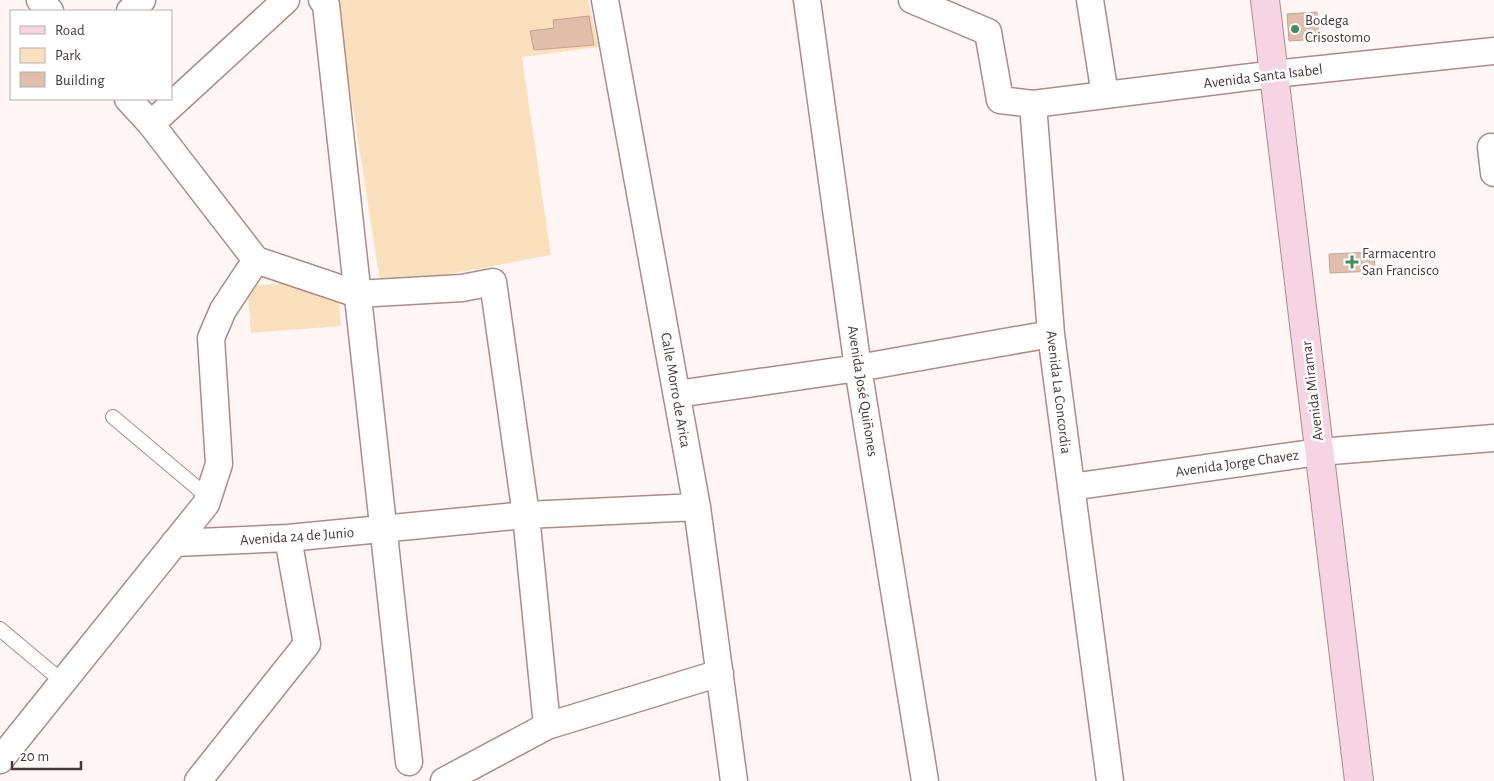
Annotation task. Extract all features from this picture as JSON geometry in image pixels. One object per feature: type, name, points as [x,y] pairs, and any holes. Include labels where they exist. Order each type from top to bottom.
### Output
[{"type":"street","points":[[40,0],[49,10]]},
{"type":"street","points":[[131,10],[142,0]]},
{"type":"street","points":[[151,124],[286,0]]},
{"type":"street","points":[[322,0],[326,5],[409,762]]},
{"type":"street","name":"Calle Morro de Arica","points":[[605,0],[697,508],[734,781]]},
{"type":"street","name":"Avenida José Quiñones","points":[[807,0],[858,368],[925,781]]},
{"type":"street","points":[[912,0],[988,32],[1000,100],[1033,104]]},
{"type":"street","points":[[1090,0],[1105,95]]},
{"type":"street","name":"Avenida Miramar","points":[[1265,0],[1359,781]]},
{"type":"street","name":"Avenida Santa Isabel","points":[[1033,104],[1274,74],[1494,51]]},
{"type":"street","points":[[129,100],[151,124],[256,260],[357,294],[462,288],[493,282],[526,515],[547,726]]},
{"type":"street","name":"Avenida La Concordia","points":[[1033,104],[1052,334],[1110,781]]},
{"type":"street","points":[[1492,147],[1494,173]]},
{"type":"street","points":[[0,760],[206,504],[219,464],[211,338],[223,310],[256,260]]},
{"type":"street","points":[[677,394],[858,368],[1052,334]]},
{"type":"street","name":"Avenida Jorge Chavez","points":[[1071,486],[1319,452],[1494,438]]},
{"type":"street","name":"Avenida 24 de Junio","points":[[174,543],[288,538],[526,515],[697,508]]},
{"type":"street","points":[[198,781],[307,644],[288,538]]},
{"type":"street","points":[[444,781],[547,726],[720,673]]},
{"type":"lane","points":[[113,417],[208,498]]},
{"type":"lane","points":[[0,629],[63,682]]},
{"type":"green space","points":[[336,0],[588,0],[599,47],[522,57],[551,255],[381,287]]},
{"type":"green space","points":[[337,279],[341,326],[251,333],[247,286]]},
{"type":"building","points":[[1317,12],[1319,39],[1289,41],[1287,14]]},
{"type":"building","points":[[589,16],[594,45],[534,50],[530,31],[554,28],[553,20]]},
{"type":"building","name":"Farmacentro San Francisco","points":[[1374,252],[1375,271],[1330,273],[1329,254]]},
{"type":"place","name":"Bodega Crisostomo","points":[[1295,29]]},
{"type":"place","name":"Farmacentro San Francisco","points":[[1352,262]]}]
